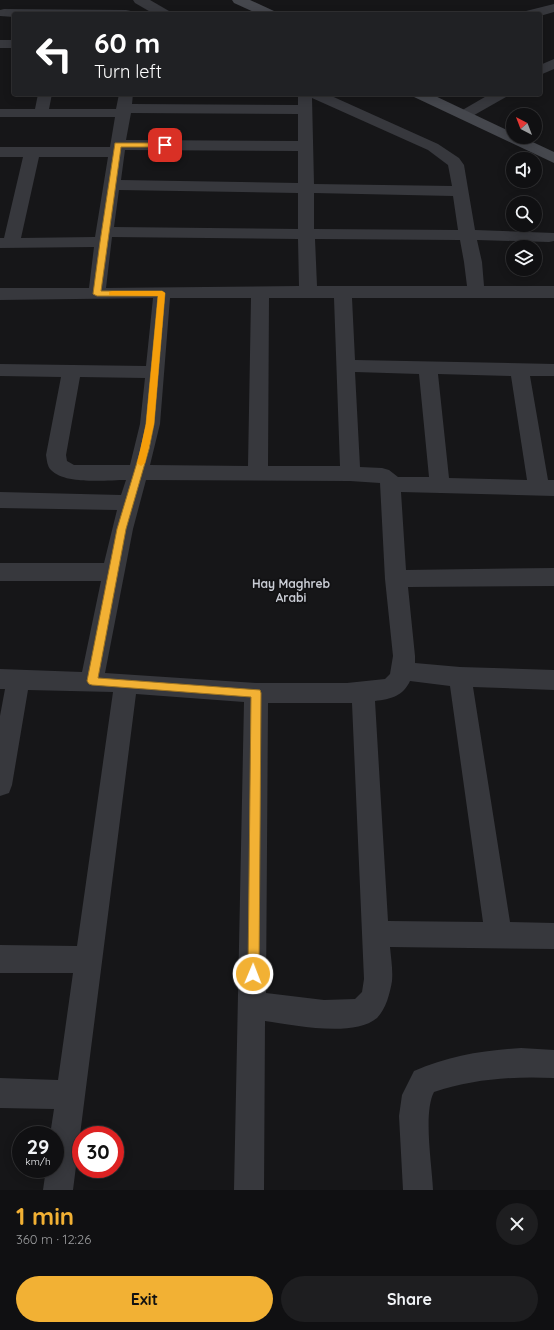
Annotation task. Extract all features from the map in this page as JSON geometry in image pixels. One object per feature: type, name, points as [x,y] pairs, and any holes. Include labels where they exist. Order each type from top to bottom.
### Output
[{"type":"street","points":[[66,12],[70,0]]},
{"type":"street","points":[[225,0],[250,12]]},
{"type":"street","points":[[239,0],[265,12]]},
{"type":"street","points":[[0,27],[5,5],[58,12]]},
{"type":"street","points":[[139,5],[158,12]]},
{"type":"street","points":[[539,12],[554,8]]},
{"type":"street","points":[[0,44],[12,44]]},
{"type":"street","points":[[542,70],[554,63]]},
{"type":"street","points":[[41,113],[45,96]]},
{"type":"street","points":[[305,96],[308,292]]},
{"type":"street","points":[[319,96],[442,152],[456,165],[473,262],[476,292]]},
{"type":"street","points":[[424,96],[506,127]]},
{"type":"street","points":[[441,96],[468,113],[554,158]]},
{"type":"street","points":[[468,113],[498,96]]},
{"type":"street","points":[[97,294],[124,105]]},
{"type":"street","points":[[0,113],[41,113],[124,105],[306,110]]},
{"type":"street","points":[[542,144],[554,150]]},
{"type":"street","points":[[0,152],[32,153],[117,148],[306,146]]},
{"type":"street","points":[[32,153],[5,243],[104,237],[306,234],[467,234],[549,237]]},
{"type":"street","points":[[112,186],[306,188],[461,192]]},
{"type":"street","points":[[258,473],[260,292]]},
{"type":"street","points":[[343,292],[350,474]]},
{"type":"street","points":[[0,294],[554,292]]},
{"type":"street","points":[[92,681],[128,503],[138,473],[150,424],[162,293]]},
{"type":"street","points":[[346,366],[554,370]]},
{"type":"street","points":[[428,368],[440,486]]},
{"type":"street","points":[[390,484],[546,488],[519,369]]},
{"type":"street","points":[[0,370],[155,372]]},
{"type":"street","points":[[0,785],[9,680],[92,681],[256,693],[363,692],[391,688],[399,680],[402,671],[404,656],[396,579],[390,480],[382,475],[350,474],[70,472],[58,465],[56,455],[72,371]]},
{"type":"street","points":[[0,500],[128,503]]},
{"type":"street","points":[[0,572],[114,572]]},
{"type":"street","points":[[396,579],[554,577]]},
{"type":"street","points":[[402,671],[460,677],[554,680]]},
{"type":"street","points":[[460,677],[478,785],[498,935]]},
{"type":"street","points":[[58,1190],[126,683]]},
{"type":"street","points":[[253,1006],[343,1015],[359,1012],[370,1004],[376,995],[378,979],[363,692]]},
{"type":"street","points":[[249,1190],[253,1006],[256,693]]},
{"type":"street","points":[[376,934],[554,936]]},
{"type":"street","points":[[0,959],[88,960]]},
{"type":"street","points":[[418,1190],[414,1116],[417,1095],[424,1081],[463,1068],[496,1064],[536,1062],[554,1064]]},
{"type":"street","points":[[0,1093],[70,1095]]},
{"type":"slow traffic","points":[[112,294],[162,293],[150,424],[141,463]]},
{"type":"district","name":"Hay Maghreb Arabi","points":[[291,590]]},
{"type":"route","points":[[165,145],[118,145],[103,242],[97,294],[162,293],[150,424],[145,449],[132,488],[122,529],[92,681],[256,693],[253,974]]}]
